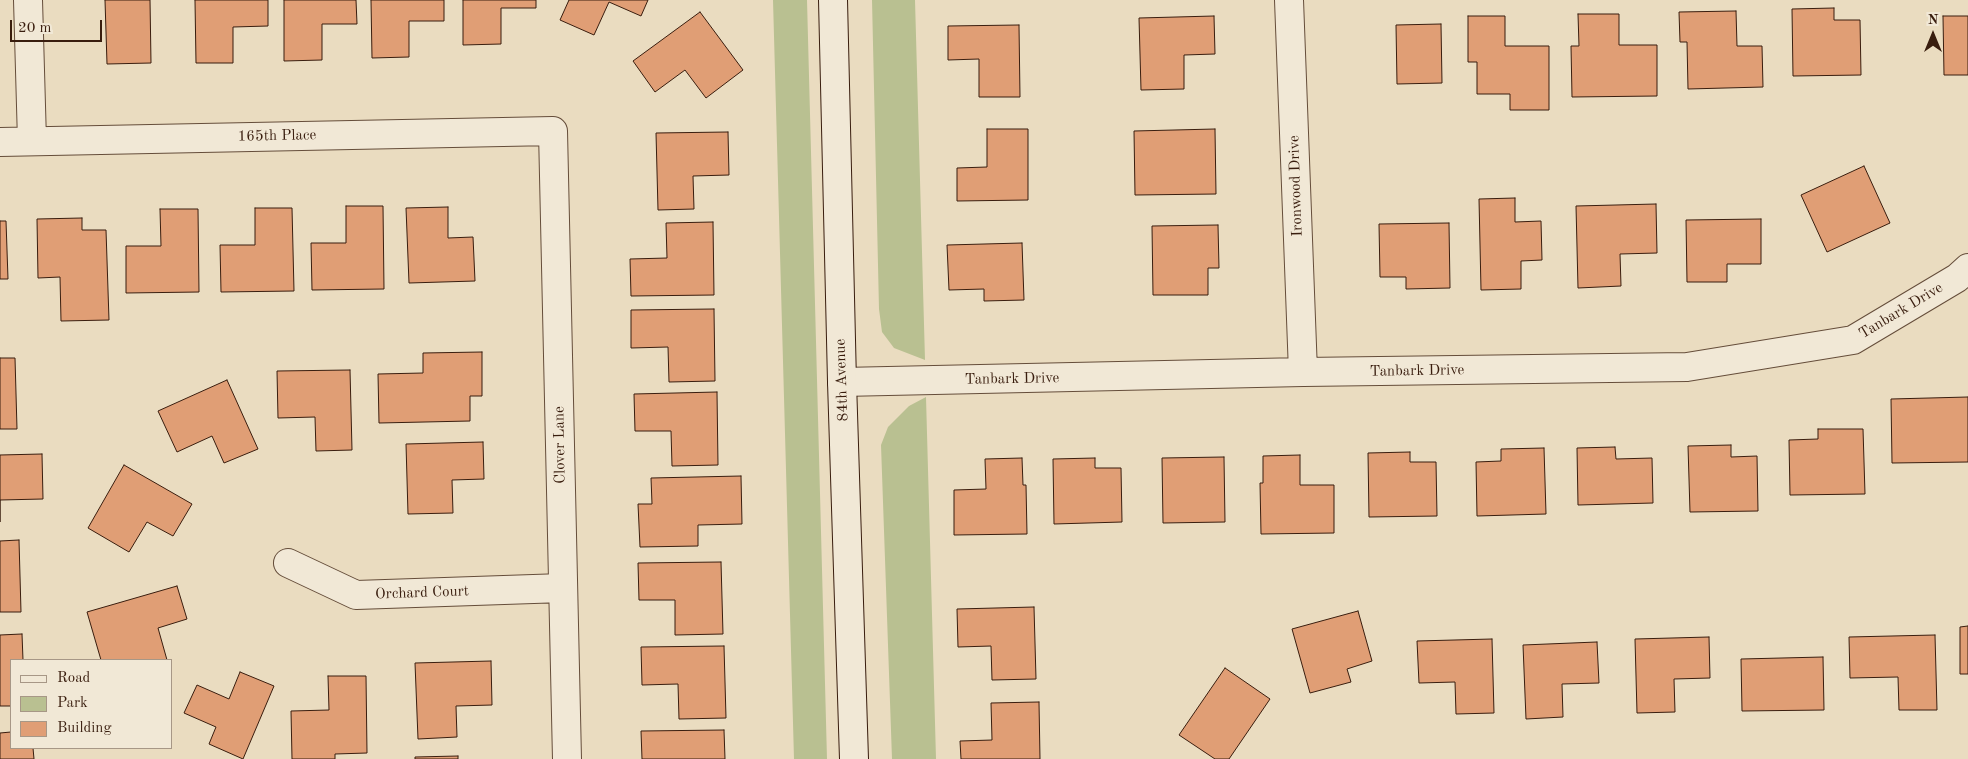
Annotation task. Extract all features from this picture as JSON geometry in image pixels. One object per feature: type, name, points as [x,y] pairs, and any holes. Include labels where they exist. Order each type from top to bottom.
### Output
[{"type":"street","points":[[28,0],[32,141]]},
{"type":"street","name":"84th Avenue","points":[[833,0],[842,382],[854,759]]},
{"type":"street","name":"Ironwood Drive","points":[[1288,0],[1303,372]]},
{"type":"street","name":"165th Place","points":[[0,142],[554,131]]},
{"type":"street","name":"Clover Lane","points":[[554,131],[567,759]]},
{"type":"street","name":"Tanbark Drive","points":[[842,382],[1303,372],[1687,367],[1853,340],[1957,278],[1968,268]]},
{"type":"street","name":"Orchard Court","points":[[288,563],[356,595],[563,588]]},
{"type":"green space","points":[[773,0],[807,0],[827,759],[794,759]]},
{"type":"green space","points":[[872,0],[915,0],[925,360],[894,348],[882,332],[879,309]]},
{"type":"green space","points":[[926,397],[936,759],[892,759],[881,445],[888,427],[909,406]]},
{"type":"building","points":[[105,0],[150,0],[151,63],[107,64]]},
{"type":"building","points":[[195,0],[268,0],[268,26],[233,27],[233,63],[196,63]]},
{"type":"building","points":[[284,0],[356,0],[357,24],[322,24],[322,60],[284,61]]},
{"type":"building","points":[[371,0],[444,0],[444,21],[409,21],[409,57],[372,58]]},
{"type":"building","points":[[463,0],[536,0],[536,8],[501,8],[501,44],[463,45]]},
{"type":"building","points":[[569,0],[648,0],[641,16],[609,2],[594,35],[560,20]]},
{"type":"building","points":[[1834,8],[1834,20],[1860,20],[1861,75],[1793,76],[1792,9]]},
{"type":"building","points":[[1736,11],[1737,46],[1762,46],[1763,87],[1688,89],[1687,42],[1680,42],[1679,12]]},
{"type":"building","points":[[700,12],[743,70],[706,98],[685,70],[655,92],[633,61]]},
{"type":"building","points":[[1578,14],[1619,14],[1619,45],[1657,45],[1657,96],[1572,97],[1571,46],[1579,46]]},
{"type":"building","points":[[1214,16],[1215,54],[1184,55],[1184,89],[1141,90],[1139,18]]},
{"type":"building","points":[[1468,16],[1505,16],[1505,46],[1549,46],[1549,110],[1510,110],[1510,94],[1477,94],[1477,62],[1468,62]]},
{"type":"building","points":[[1943,16],[1968,16],[1968,75],[1944,75]]},
{"type":"building","points":[[1441,24],[1442,83],[1397,84],[1396,25]]},
{"type":"building","points":[[1019,25],[1020,97],[979,97],[979,59],[948,60],[948,26]]},
{"type":"building","points":[[987,129],[1028,129],[1028,200],[957,201],[957,168],[987,167]]},
{"type":"building","points":[[1215,129],[1216,194],[1135,195],[1134,131]]},
{"type":"building","points":[[728,132],[729,175],[693,176],[694,209],[658,210],[656,133]]},
{"type":"building","points":[[1864,166],[1890,223],[1827,252],[1801,195]]},
{"type":"building","points":[[1515,198],[1515,222],[1541,221],[1542,260],[1521,261],[1521,289],[1481,290],[1479,199]]},
{"type":"building","points":[[1656,204],[1657,253],[1620,254],[1621,286],[1578,288],[1576,206]]},
{"type":"building","points":[[346,206],[383,206],[384,289],[312,290],[311,243],[346,243]]},
{"type":"building","points":[[448,207],[448,238],[473,237],[475,281],[409,283],[406,208]]},
{"type":"building","points":[[255,208],[292,208],[294,291],[221,292],[220,245],[255,245]]},
{"type":"building","points":[[160,209],[198,209],[199,292],[126,293],[126,246],[161,246]]},
{"type":"building","points":[[82,218],[82,230],[106,230],[109,320],[61,321],[60,277],[38,278],[37,219]]},
{"type":"building","points":[[1761,219],[1761,264],[1727,264],[1727,282],[1687,282],[1686,220]]},
{"type":"building","points":[[0,221],[6,221],[8,279],[0,279]]},
{"type":"building","points":[[713,222],[714,295],[631,296],[630,259],[667,258],[666,223]]},
{"type":"building","points":[[1449,223],[1450,288],[1406,289],[1406,277],[1380,277],[1379,224]]},
{"type":"building","points":[[1218,225],[1219,268],[1208,268],[1208,295],[1153,295],[1152,226]]},
{"type":"building","points":[[1022,243],[1024,300],[984,301],[984,289],[949,290],[947,245]]},
{"type":"building","points":[[714,309],[715,381],[669,382],[668,347],[631,348],[631,310]]},
{"type":"building","points":[[482,352],[482,396],[470,396],[470,421],[379,423],[378,374],[423,373],[423,353]]},
{"type":"building","points":[[0,358],[15,358],[17,429],[0,429]]},
{"type":"building","points":[[350,370],[352,450],[316,451],[315,417],[278,418],[277,371]]},
{"type":"building","points":[[227,380],[258,449],[224,463],[212,436],[177,452],[158,411]]},
{"type":"building","points":[[717,392],[718,465],[672,466],[671,431],[635,431],[634,394]]},
{"type":"building","points":[[1968,397],[1968,462],[1892,463],[1891,399]]},
{"type":"building","points":[[1818,429],[1863,429],[1865,494],[1790,495],[1789,440],[1818,439]]},
{"type":"building","points":[[483,442],[484,479],[452,480],[453,513],[408,514],[406,444]]},
{"type":"building","points":[[1731,445],[1731,457],[1757,456],[1758,511],[1690,512],[1688,446]]},
{"type":"building","points":[[1615,447],[1616,459],[1652,458],[1653,503],[1578,505],[1577,448]]},
{"type":"building","points":[[1544,448],[1546,514],[1477,516],[1476,462],[1501,461],[1501,449]]},
{"type":"building","points":[[1410,452],[1410,462],[1436,462],[1437,516],[1369,517],[1368,453]]},
{"type":"building","points":[[42,454],[43,499],[0,500],[0,455]]},
{"type":"building","points":[[1300,455],[1300,485],[1334,485],[1334,533],[1261,534],[1260,483],[1263,483],[1263,456]]},
{"type":"building","points":[[1224,457],[1225,522],[1163,523],[1162,458]]},
{"type":"building","points":[[1022,458],[1023,485],[1026,485],[1027,534],[954,535],[954,490],[986,489],[985,459]]},
{"type":"building","points":[[1095,458],[1095,468],[1121,468],[1122,522],[1054,524],[1053,459]]},
{"type":"building","points":[[124,465],[192,504],[173,536],[147,522],[129,552],[88,528]]},
{"type":"building","points":[[741,476],[742,524],[698,525],[698,546],[640,547],[638,504],[652,504],[651,478]]},
{"type":"building","points":[[19,540],[21,612],[0,612],[0,541]]},
{"type":"building","points":[[721,562],[723,634],[675,635],[675,600],[639,600],[638,563]]},
{"type":"building","points":[[177,586],[187,619],[158,628],[167,659],[101,659],[87,612]]},
{"type":"building","points":[[1034,607],[1036,679],[992,680],[991,646],[958,647],[957,609]]},
{"type":"building","points":[[1358,611],[1372,661],[1347,669],[1351,682],[1310,693],[1292,629]]},
{"type":"building","points":[[1968,626],[1968,674],[1960,674],[1960,627]]},
{"type":"building","points":[[22,634],[23,659],[10,659],[10,706],[0,706],[0,635]]},
{"type":"building","points":[[1935,635],[1937,710],[1899,710],[1898,677],[1850,678],[1849,637]]},
{"type":"building","points":[[1709,637],[1710,678],[1674,679],[1675,712],[1637,713],[1635,639]]},
{"type":"building","points":[[1492,639],[1494,713],[1456,714],[1455,682],[1419,683],[1417,641]]},
{"type":"building","points":[[1597,642],[1599,683],[1562,684],[1563,717],[1526,719],[1523,645]]},
{"type":"building","points":[[724,646],[726,718],[679,719],[678,684],[642,685],[641,647]]},
{"type":"building","points":[[1823,657],[1824,710],[1742,711],[1741,659]]},
{"type":"building","points":[[491,661],[492,705],[456,706],[457,737],[418,739],[415,663]]},
{"type":"building","points":[[1225,668],[1270,699],[1229,759],[1215,759],[1179,735]]},
{"type":"building","points":[[240,672],[274,686],[243,759],[209,744],[216,727],[184,713],[197,685],[229,699]]},
{"type":"building","points":[[328,676],[366,676],[367,753],[335,754],[335,759],[292,759],[291,711],[329,710]]},
{"type":"building","points":[[1039,702],[1040,759],[961,759],[960,741],[992,740],[991,703]]},
{"type":"building","points":[[724,730],[725,759],[642,759],[641,731]]},
{"type":"building","points":[[10,732],[10,749],[33,749],[34,759],[0,759],[0,733]]},
{"type":"building","points":[[458,756],[458,759],[415,759],[415,757]]}]
